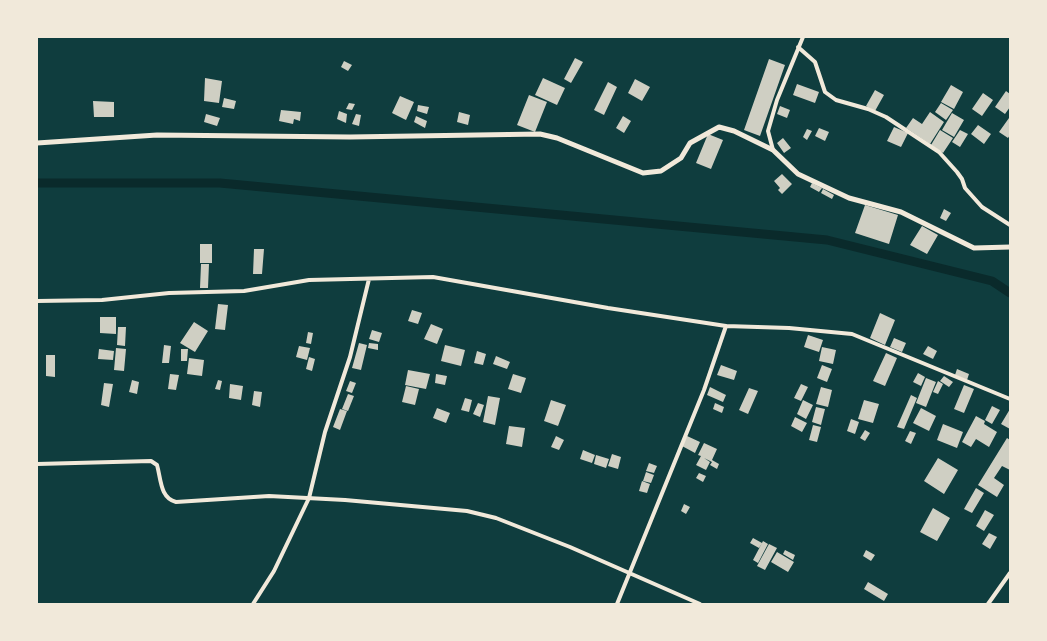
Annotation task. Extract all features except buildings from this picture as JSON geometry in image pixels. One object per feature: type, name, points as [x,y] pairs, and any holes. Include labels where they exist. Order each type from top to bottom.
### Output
[{"type":"street","points":[[773,150],[768,131],[777,100],[803,37]]},
{"type":"street","points":[[798,47],[815,62],[825,92],[836,100],[886,116],[939,152],[962,179],[964,188],[982,207],[1010,225]]},
{"type":"street","points":[[37,143],[157,135],[350,137],[540,134],[558,138],[643,172],[661,171],[681,158],[690,143],[719,127],[734,131],[773,150],[798,174],[849,198],[901,212],[974,248],[1010,247]]},
{"type":"street","points":[[37,301],[102,300],[169,293],[244,291],[309,280],[433,277],[608,308],[726,326],[789,328],[852,334],[1010,399]]},
{"type":"street","points":[[253,604],[277,565],[309,498],[325,432],[350,357],[369,279]]},
{"type":"street","points":[[617,604],[704,390],[726,326]]},
{"type":"street","points":[[37,464],[151,461],[157,465],[165,495],[169,500],[176,502],[269,496],[468,511],[496,518],[700,604]]},
{"type":"street","points":[[988,604],[1010,573]]},
{"type":"waterway","points":[[37,183],[220,183],[827,240],[992,281],[1010,293]]}]
